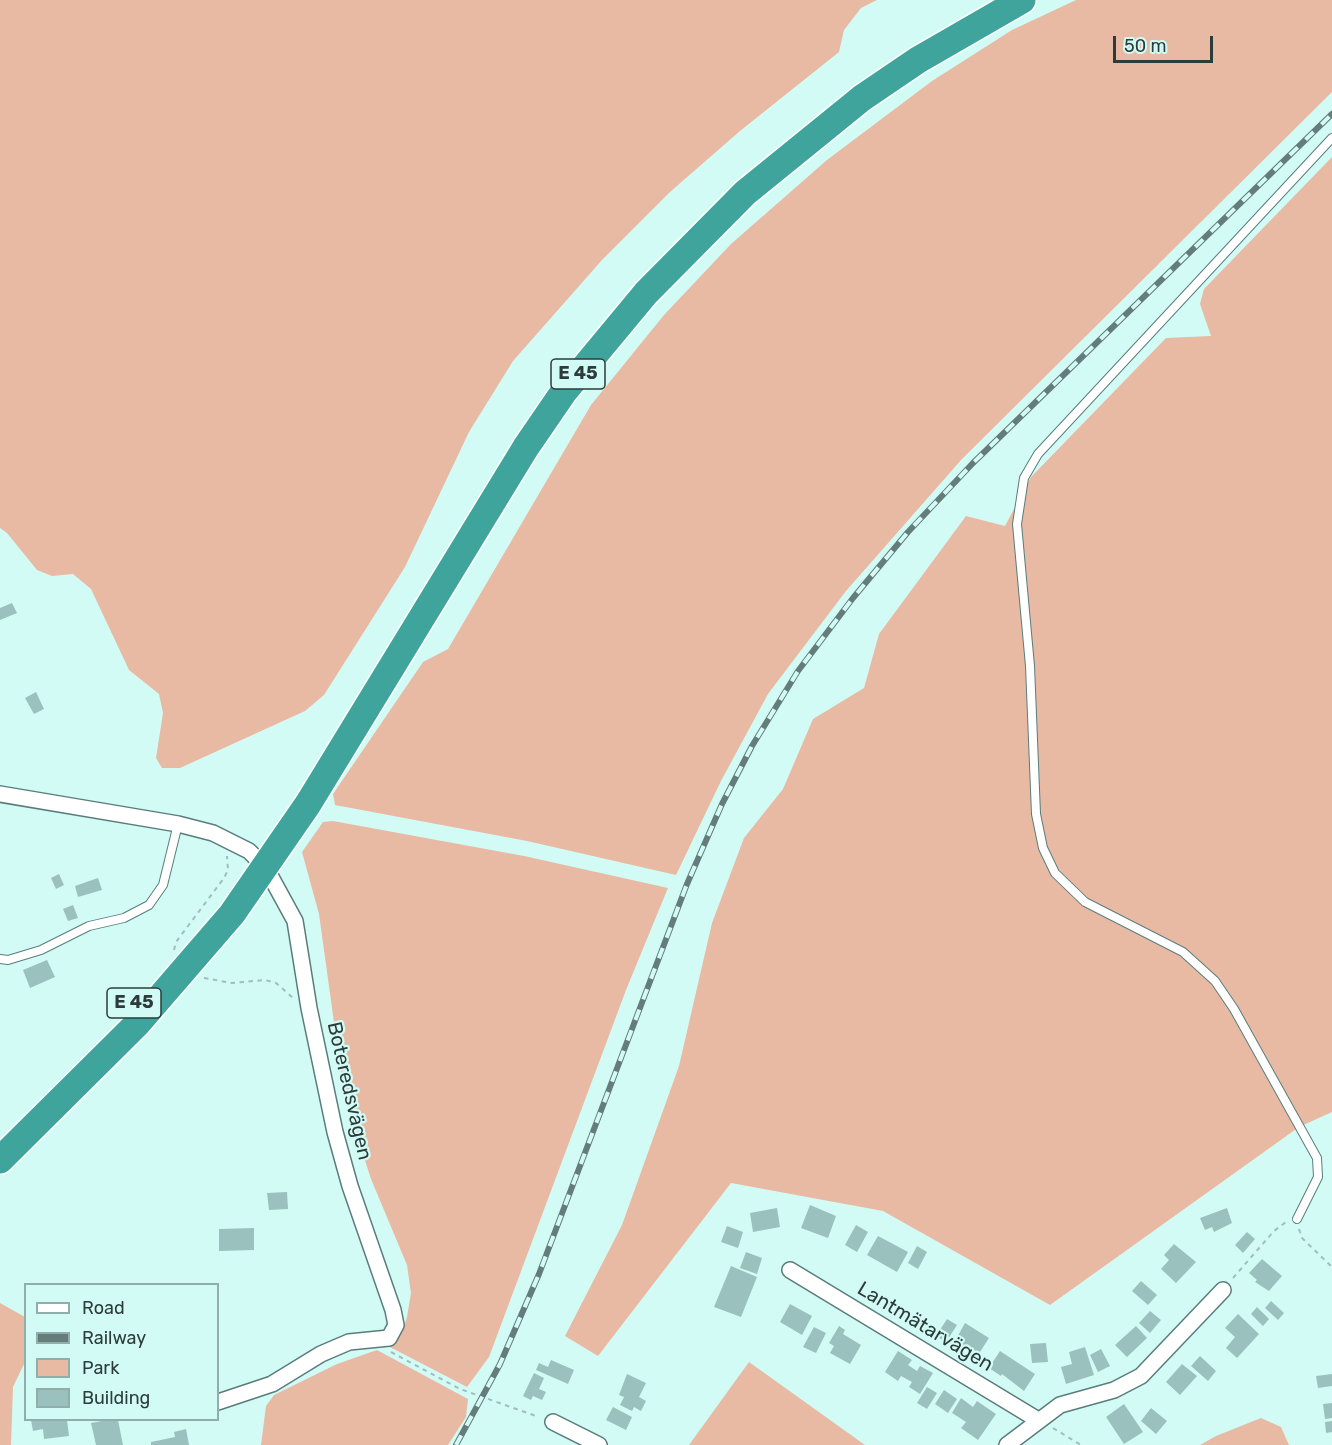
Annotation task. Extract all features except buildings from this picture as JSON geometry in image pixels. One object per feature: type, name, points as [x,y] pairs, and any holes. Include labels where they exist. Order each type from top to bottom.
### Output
[{"type":"highway","name":"E 45","points":[[0,1160],[137,1024],[189,967],[260,862],[514,441],[553,386],[636,286],[736,186],[796,134],[856,88],[992,0]]},
{"type":"highway","name":"E 45","points":[[0,1139],[125,1013],[260,862],[308,804],[526,447],[563,393],[645,293],[745,193],[862,98],[918,60],[1022,0]]},
{"type":"street","points":[[0,794],[178,824],[213,833],[260,862]]},
{"type":"street","name":"Boteredsvägen","points":[[260,862],[295,921],[309,1008],[335,1132],[350,1186],[393,1310],[396,1325],[389,1338],[372,1341]]},
{"type":"street","name":"Lantmätarvägen","points":[[790,1269],[1038,1420]]},
{"type":"street","points":[[1007,1445],[1060,1405],[1114,1390],[1141,1376],[1223,1290]]},
{"type":"street","points":[[219,1402],[272,1384],[330,1350],[349,1342],[372,1341]]},
{"type":"street","points":[[553,1422],[599,1445]]},
{"type":"lane","points":[[1297,1219],[1318,1177],[1317,1158],[1234,1009],[1215,981],[1183,952],[1085,902],[1055,873],[1043,848],[1036,814],[1030,666],[1017,524],[1024,478],[1038,454],[1332,138]]},
{"type":"lane","points":[[0,959],[8,960],[41,950],[79,930],[124,918],[148,905],[163,885],[178,824]]},
{"type":"path","points":[[1223,1290],[1274,1230],[1285,1222],[1297,1219],[1302,1238],[1332,1268]]},
{"type":"path","points":[[372,1341],[460,1389],[553,1422]]},
{"type":"path","points":[[1038,1420],[1081,1445]]},
{"type":"green space","points":[[0,0],[877,0],[861,8],[844,30],[839,52],[740,131],[670,192],[602,260],[513,361],[469,432],[405,567],[324,695],[305,711],[180,768],[162,768],[156,758],[163,713],[159,694],[129,670],[91,589],[73,574],[52,576],[37,570],[7,533],[0,528]]},
{"type":"green space","points":[[1076,0],[1332,0],[1332,92],[962,459],[846,591],[768,694],[721,781],[676,875],[527,841],[335,805],[333,794],[423,662],[448,649],[591,405],[664,315],[731,244],[827,160],[932,81],[1012,30]]},
{"type":"green space","points":[[1332,157],[1332,1112],[1299,1127],[1050,1305],[883,1211],[731,1183],[598,1356],[565,1336],[622,1225],[679,1066],[712,923],[744,838],[783,789],[813,719],[864,688],[879,634],[966,516],[1005,526],[1031,477],[1166,338],[1211,336],[1200,304],[1204,289]]},
{"type":"green space","points":[[333,821],[524,856],[668,888],[626,990],[489,1357],[467,1387],[386,1345],[402,1333],[407,1317],[411,1293],[407,1265],[371,1179],[344,1095],[319,914],[302,852],[323,822]]},
{"type":"green space","points":[[0,1303],[24,1316],[24,1364],[13,1387],[11,1445],[0,1445]]},
{"type":"green space","points":[[377,1350],[468,1399],[466,1417],[448,1445],[261,1445],[266,1406],[274,1395],[337,1364]]},
{"type":"green space","points":[[749,1362],[865,1445],[689,1445]]},
{"type":"green space","points":[[1261,1418],[1281,1427],[1289,1445],[1200,1445],[1216,1436]]},
{"type":"railway","points":[[456,1445],[500,1364],[539,1274],[687,884],[722,804],[752,746],[798,671],[853,598],[908,532],[973,463],[1332,114]]}]
